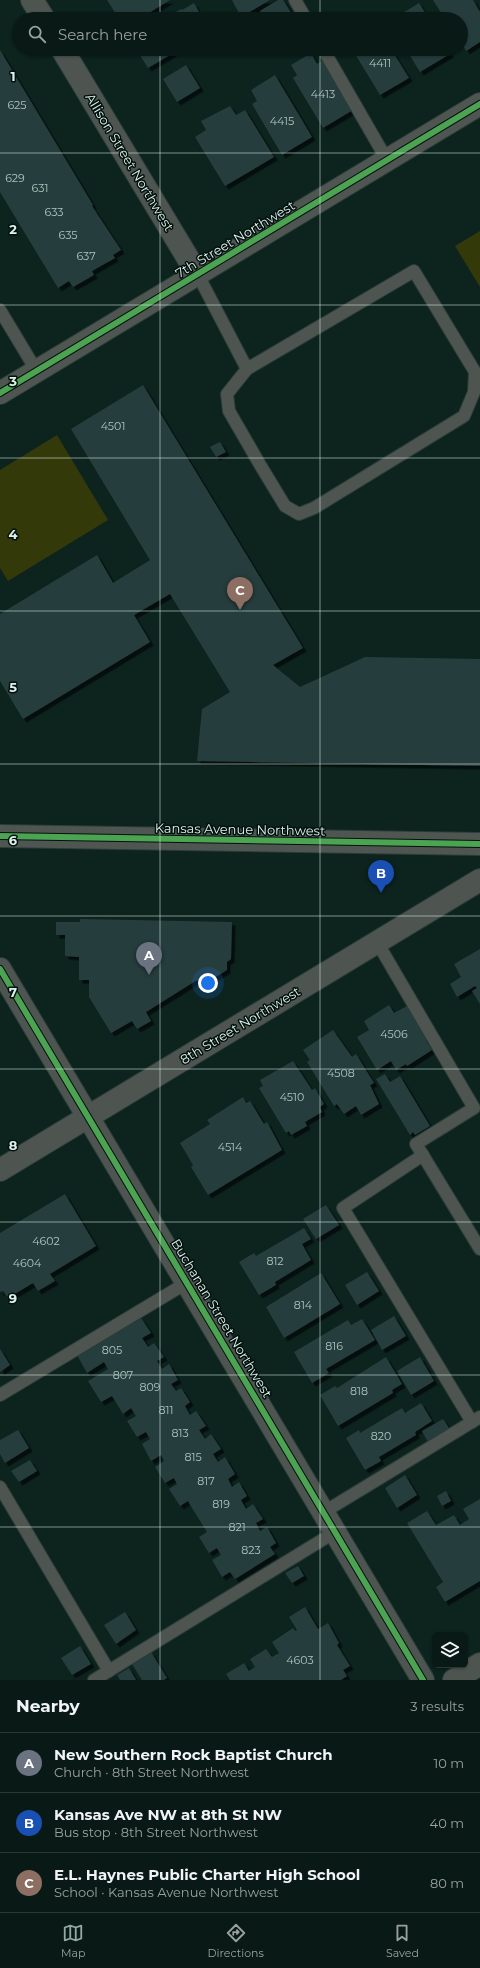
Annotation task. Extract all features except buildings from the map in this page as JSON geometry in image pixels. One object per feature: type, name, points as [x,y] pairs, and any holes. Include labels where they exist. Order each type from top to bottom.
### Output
[{"type":"street","points":[[32,0],[40,12]]},
{"type":"street","name":"Allison Street Northwest","points":[[66,56],[198,275]]},
{"type":"street","name":"7th Street Northwest","points":[[0,393],[480,104]]},
{"type":"street","name":"Kansas Avenue Northwest","points":[[0,836],[480,844]]},
{"type":"street","name":"8th Street Northwest","points":[[0,1170],[480,880]]},
{"type":"street","name":"Buchanan Street Northwest","points":[[0,969],[188,1282],[423,1680]]},
{"type":"street","points":[[454,1680],[480,1664]]},
{"type":"lane","points":[[294,0],[302,12]]},
{"type":"lane","points":[[327,56],[387,160]]},
{"type":"lane","points":[[414,271],[475,372],[474,392],[464,416],[314,508],[299,514],[285,506],[229,411],[227,394],[247,369],[414,271]]},
{"type":"lane","points":[[198,275],[247,369]]},
{"type":"lane","points":[[0,310],[36,370]]},
{"type":"lane","points":[[377,942],[474,1108],[416,1144],[480,1249]]},
{"type":"lane","points":[[324,1512],[476,1419],[343,1208],[423,1155]]},
{"type":"lane","points":[[0,1395],[188,1282]]},
{"type":"lane","points":[[0,1487],[109,1671]]},
{"type":"lane","points":[[94,1680],[335,1532]]},
{"type":"green space","points":[[480,231],[480,287],[455,246]]},
{"type":"green space","points":[[57,435],[108,520],[8,581],[0,568],[0,470]]},
{"type":"cycle path","points":[[0,393],[480,104]]},
{"type":"cycle path","points":[[0,836],[480,844]]},
{"type":"cycle path","points":[[0,969],[423,1680]]},
{"type":"place","name":"E.L. Haynes Public Charter High School","points":[[240,610]]},
{"type":"place","name":"Kansas Ave NW at 8th St NW","points":[[381,893]]},
{"type":"place","name":"New Southern Rock Baptist Church","points":[[149,975]]}]
